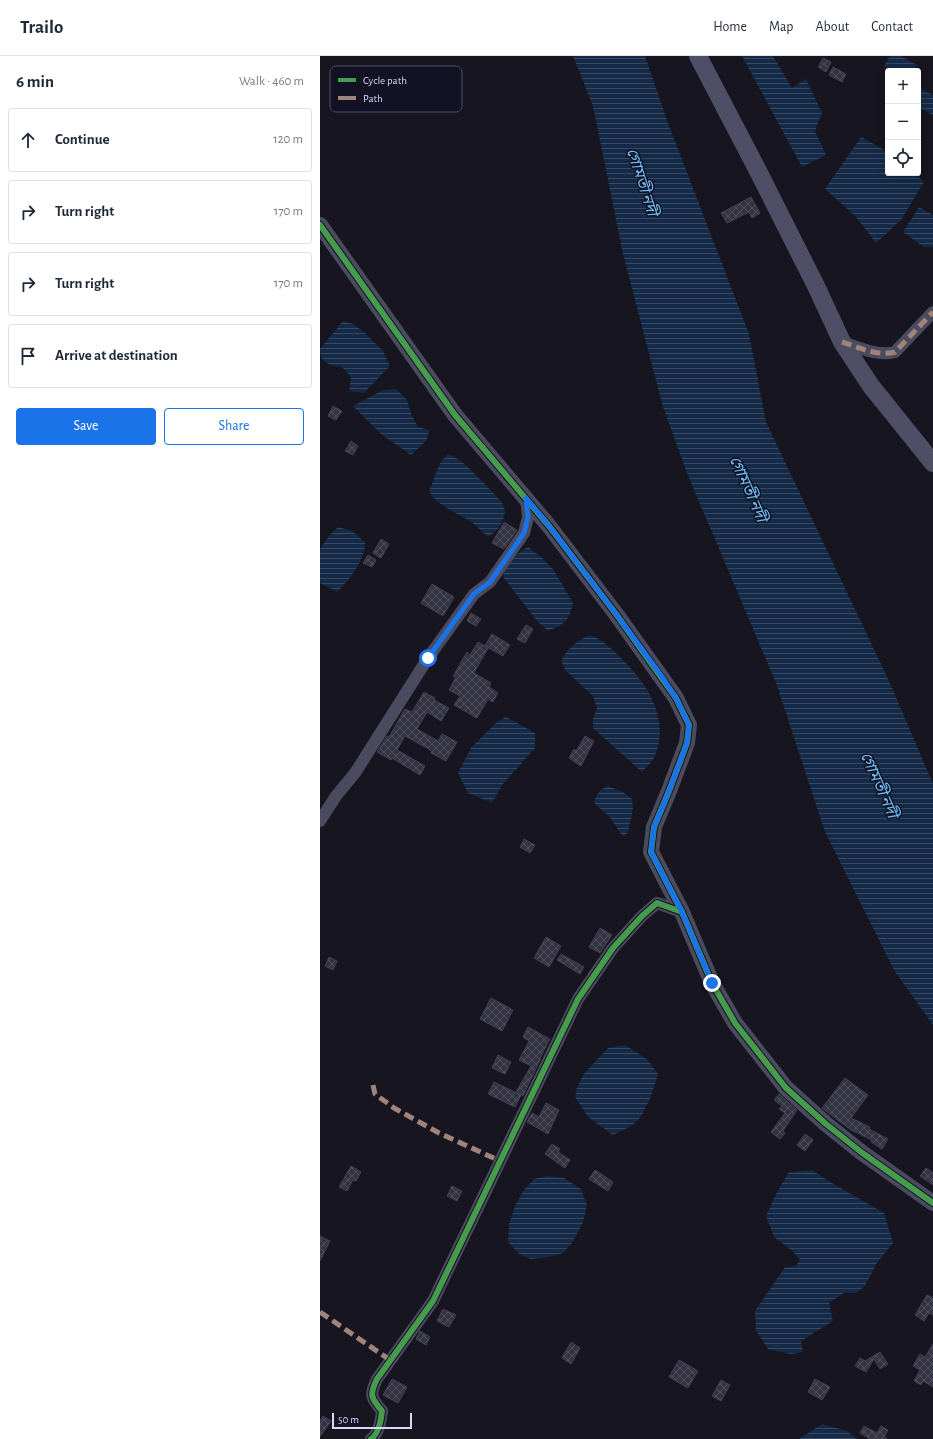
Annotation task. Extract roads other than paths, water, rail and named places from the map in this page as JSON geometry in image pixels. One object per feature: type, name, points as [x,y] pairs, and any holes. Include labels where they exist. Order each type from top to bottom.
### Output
[{"type":"main road","points":[[698,56],[816,286],[842,342],[872,386],[933,463]]},
{"type":"street","points":[[320,225],[455,415],[558,538],[660,674],[676,698],[689,725],[687,743],[654,827],[651,852],[682,912],[712,983],[735,1023],[770,1070],[786,1088],[860,1152],[933,1203]]},
{"type":"street","points":[[842,342],[867,350],[888,354],[895,352],[933,312]]},
{"type":"street","points":[[320,820],[336,796],[355,773],[428,658],[474,594],[490,582],[524,533],[528,517],[526,498]]},
{"type":"street","points":[[371,1439],[374,1437],[380,1423],[382,1411],[372,1400],[371,1390],[377,1379],[433,1301],[578,999],[613,948],[642,916],[657,903],[666,881]]},
{"type":"street","points":[[657,903],[682,912]]},
{"type":"water","name":"গোমতী নদী","points":[[573,56],[645,56],[668,123],[749,334],[766,422],[890,683],[933,784],[933,1025],[894,970],[825,832],[776,683],[687,473],[663,407],[623,254],[593,106]]},
{"type":"water","points":[[742,56],[773,56],[792,88],[806,79],[822,113],[815,131],[826,155],[802,167]]},
{"type":"water","points":[[890,56],[901,56],[917,65],[916,68],[888,68],[884,66]]},
{"type":"water","points":[[921,89],[933,95],[933,115],[921,109]]},
{"type":"water","points":[[861,137],[885,150],[885,176],[917,176],[924,182],[901,220],[876,243],[855,216],[825,189]]},
{"type":"water","points":[[919,207],[933,215],[933,247],[924,247],[903,232]]},
{"type":"water","points":[[343,321],[353,324],[365,333],[383,351],[390,366],[364,393],[349,391],[351,377],[342,367],[330,365],[324,361],[320,354],[320,349]]},
{"type":"water","points":[[396,389],[407,400],[412,416],[418,427],[429,430],[427,440],[411,455],[382,435],[353,406],[383,390]]},
{"type":"water","points":[[448,454],[454,456],[468,467],[501,501],[505,510],[504,518],[497,529],[488,537],[471,522],[442,505],[429,491],[441,461]]},
{"type":"water","points":[[338,527],[352,531],[365,542],[365,548],[356,569],[347,582],[337,592],[320,583],[320,549],[329,536]]},
{"type":"water","points":[[528,547],[553,569],[573,603],[568,618],[559,626],[548,631],[537,621],[504,578],[505,569],[511,560]]},
{"type":"water","points":[[589,635],[603,642],[623,660],[641,680],[654,704],[660,729],[659,742],[654,758],[642,772],[593,728],[593,718],[597,708],[593,696],[566,671],[561,661],[566,652],[573,645]]},
{"type":"water","points":[[506,717],[535,733],[535,748],[503,784],[492,803],[468,793],[458,773],[471,748],[497,722]]},
{"type":"water","points":[[608,786],[623,792],[632,799],[633,809],[628,832],[623,837],[609,816],[594,802],[599,792]]},
{"type":"water","points":[[625,1045],[647,1059],[658,1074],[655,1086],[639,1119],[635,1123],[613,1135],[588,1117],[575,1097],[583,1075],[608,1048]]},
{"type":"water","points":[[812,1170],[884,1213],[893,1243],[877,1263],[865,1286],[856,1293],[844,1293],[829,1303],[833,1321],[801,1341],[803,1352],[791,1354],[768,1349],[756,1331],[755,1311],[785,1267],[796,1266],[800,1259],[774,1237],[766,1216],[777,1192],[789,1172]]},
{"type":"water","points":[[548,1176],[564,1178],[581,1189],[587,1205],[583,1223],[572,1243],[563,1253],[549,1257],[531,1259],[520,1255],[508,1242],[509,1224],[515,1206],[523,1191],[534,1179]]},
{"type":"water","points":[[822,1424],[847,1431],[857,1439],[799,1439]]}]
